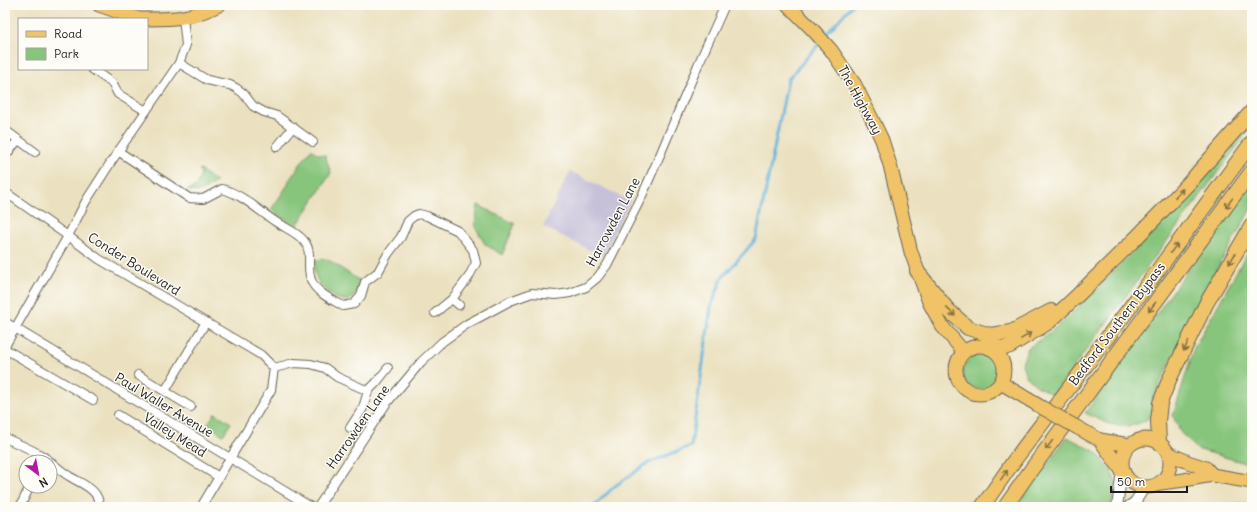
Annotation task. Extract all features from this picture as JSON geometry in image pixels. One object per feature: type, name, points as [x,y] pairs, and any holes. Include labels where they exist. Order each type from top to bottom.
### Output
[{"type":"highway","points":[[990,348],[1004,348],[1010,346],[1050,322],[1136,238],[1252,112]]},
{"type":"highway","name":"Bedford Southern Bypass","points":[[982,507],[1016,458],[1145,288],[1252,142]]},
{"type":"highway","name":"Bedford Southern Bypass","points":[[1005,507],[1252,171]]},
{"type":"highway","points":[[1159,442],[1158,421],[1160,403],[1169,380],[1206,304],[1252,225]]},
{"type":"highway","points":[[917,271],[948,310],[968,328],[990,335],[1011,332],[1078,296]]},
{"type":"main road","points":[[99,5],[136,18]]},
{"type":"main road","points":[[148,19],[183,18],[204,12],[219,5]]},
{"type":"main road","name":"The Highway","points":[[788,5],[831,50],[855,85],[882,140],[890,165],[911,252],[929,302],[942,326],[964,352]]},
{"type":"main road","points":[[977,346],[990,348],[997,353],[1002,359],[1004,367],[1004,375],[1001,383],[992,391],[980,395],[965,389],[959,383],[956,375],[956,366],[964,352],[977,346]]},
{"type":"main road","points":[[1001,383],[1100,440],[1130,445]]},
{"type":"main road","points":[[1122,471],[1122,464],[1130,445],[1144,438],[1152,439],[1165,447],[1170,460],[1168,474],[1161,483]]},
{"type":"main road","points":[[1100,440],[1131,483],[1136,486],[1144,488],[1161,483],[1212,475],[1252,482]]},
{"type":"main road","points":[[1168,453],[1206,468],[1212,475]]},
{"type":"street","name":"Harrowden Lane","points":[[318,507],[386,404],[421,362],[442,342],[467,324],[510,301],[532,293],[556,295],[570,293],[586,286],[597,278],[607,265],[641,198],[725,5]]},
{"type":"street","name":"Conder Boulevard","points":[[183,18],[186,45],[179,63],[86,200],[68,236],[99,259],[261,355],[274,368]]},
{"type":"street","points":[[179,63],[207,80],[230,85],[236,88],[243,93],[253,106],[264,112],[277,116],[313,142]]},
{"type":"street","points":[[93,70],[112,83],[118,94],[146,111]]},
{"type":"street","points":[[277,147],[293,127]]},
{"type":"street","points":[[5,130],[35,152]]},
{"type":"street","points":[[5,156],[18,140]]},
{"type":"street","points":[[118,151],[189,198],[203,199],[222,189],[232,191],[277,223],[295,233],[305,242],[309,254],[309,271],[312,282],[318,290],[343,306],[354,304],[361,296],[365,282],[378,272],[388,254],[401,237],[408,221],[414,216],[419,214],[427,216],[458,231],[473,250],[476,263],[468,278],[452,299],[435,312]]},
{"type":"street","points":[[5,192],[68,236],[5,347],[93,400]]},
{"type":"street","points":[[452,299],[459,305]]},
{"type":"street","name":"Paul Waller Avenue","points":[[5,322],[311,507]]},
{"type":"street","points":[[165,391],[206,322]]},
{"type":"street","points":[[201,507],[271,390],[274,368],[294,363],[311,364],[325,368],[337,377],[368,391]]},
{"type":"street","points":[[350,428],[363,408],[368,391],[388,368]]},
{"type":"street","points":[[138,375],[191,407]]},
{"type":"street","name":"Valley Mead","points":[[118,415],[219,477]]},
{"type":"street","points":[[5,438],[34,450],[38,454]]},
{"type":"street","points":[[58,469],[88,486],[96,496],[99,507]]},
{"type":"street","points":[[1118,507],[1122,471]]},
{"type":"street","points":[[1128,507],[1135,502],[1144,488]]},
{"type":"street","points":[[20,507],[26,494]]},
{"type":"shaded area","points":[[570,171],[630,201],[602,256],[543,227]]},
{"type":"shaded area","points":[[1242,502],[1252,503],[1252,507],[1188,507]]},
{"type":"green space","points":[[1252,116],[1252,126],[1053,395],[1037,386],[1026,376],[1022,364],[1027,349],[1062,323],[1134,251]]},
{"type":"green space","points":[[311,149],[318,154],[325,155],[331,173],[296,227],[271,210]]},
{"type":"green space","points":[[199,169],[216,182],[200,192],[187,190],[193,188],[198,182],[201,174]]},
{"type":"green space","points":[[1252,181],[1252,207],[1195,309],[1155,394],[1153,414],[1145,421],[1128,427],[1109,424],[1085,413]]},
{"type":"green space","points":[[478,205],[515,224],[502,255],[485,244],[475,226]]},
{"type":"green space","points":[[1252,244],[1252,465],[1197,449],[1181,433],[1173,416],[1194,348]]},
{"type":"green space","points":[[327,259],[360,281],[356,294],[350,300],[336,297],[326,291],[319,283],[313,260]]},
{"type":"green space","points":[[980,355],[992,360],[997,372],[992,384],[980,389],[968,384],[963,372],[968,360]]},
{"type":"green space","points":[[215,413],[231,423],[223,435],[207,425]]},
{"type":"green space","points":[[1067,437],[1096,452],[1109,467],[1117,485],[1111,507],[1016,507]]},
{"type":"waterway","points":[[824,37],[852,5]]},
{"type":"waterway","points":[[593,507],[615,486],[648,463],[691,446],[711,307],[722,278],[756,239],[788,79],[820,43]]}]
